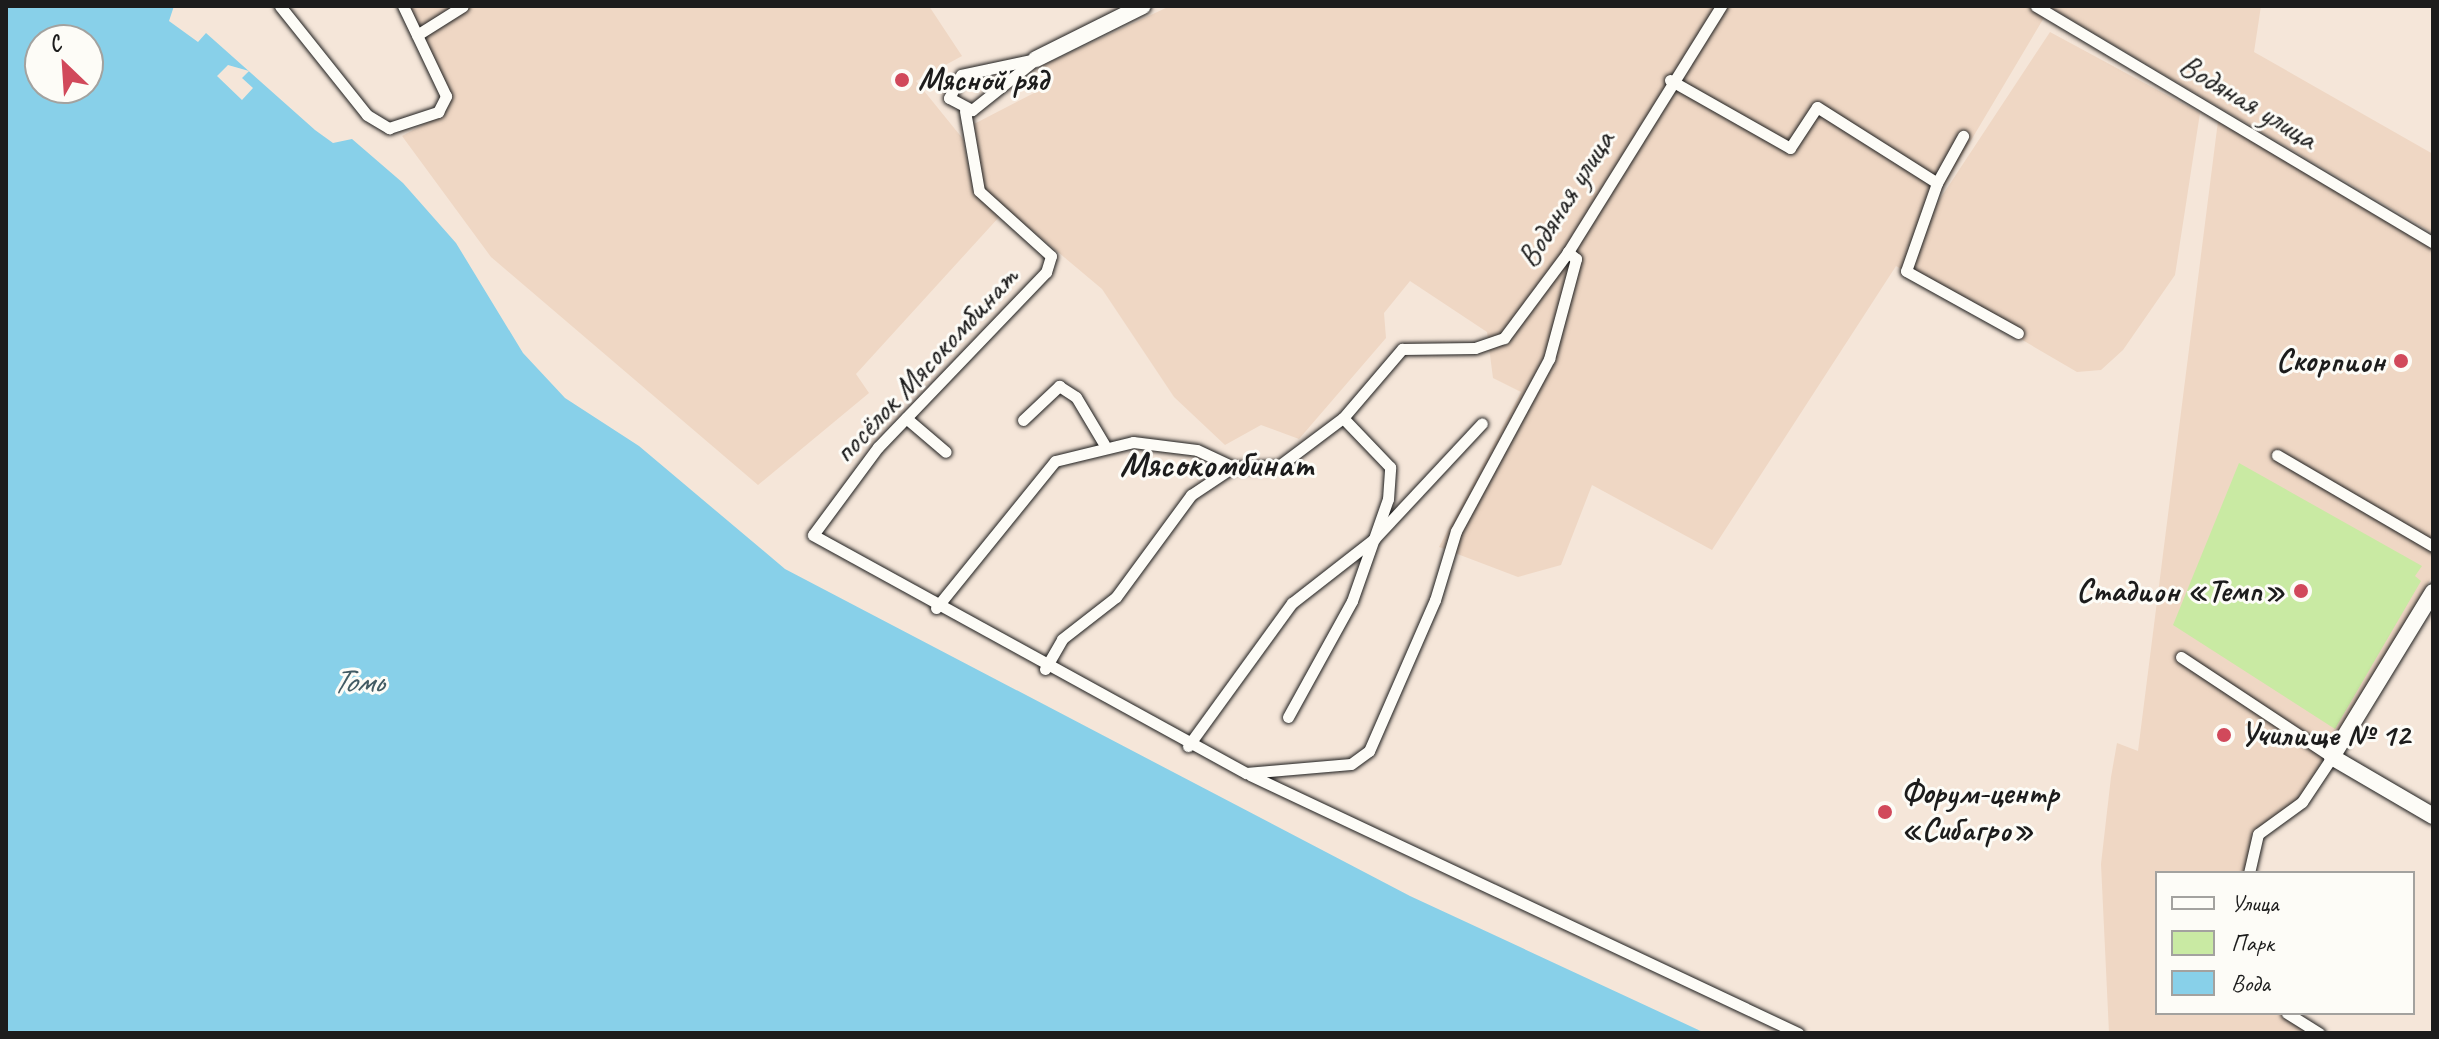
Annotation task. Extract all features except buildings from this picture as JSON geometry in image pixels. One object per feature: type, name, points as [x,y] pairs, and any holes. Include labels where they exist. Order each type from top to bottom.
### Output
[{"type":"street","points":[[280,6],[367,115],[389,128],[438,112],[446,96],[403,6]]},
{"type":"street","points":[[417,35],[463,6]]},
{"type":"street","points":[[1036,59],[1005,89],[965,111],[949,98],[955,78],[1036,59],[1143,6]]},
{"type":"street","name":"Водяная улица","points":[[1343,418],[1402,349],[1475,348],[1504,338],[1568,252],[1670,80],[1721,6]]},
{"type":"street","name":"Водяная улица","points":[[2036,6],[2433,243]]},
{"type":"street","points":[[1670,80],[1790,148],[1817,107],[1937,183]]},
{"type":"street","name":"посёлок Мясокомбинат","points":[[965,111],[979,191],[1051,256],[1029,292],[906,418],[813,535],[1045,669],[1188,746],[1246,773],[1351,764],[1369,751],[1435,600],[1456,531],[1549,359],[1576,259],[1568,252]]},
{"type":"street","points":[[1963,136],[1937,183],[1906,271],[2018,333]]},
{"type":"street","points":[[1023,420],[1059,386],[1076,397],[1104,444]]},
{"type":"street","points":[[906,418],[946,452]]},
{"type":"street","points":[[936,608],[1048,466],[1104,444],[1172,444],[1233,467],[1279,466],[1343,418],[1390,467],[1374,539],[1352,601],[1288,717]]},
{"type":"street","points":[[1188,746],[1292,603],[1374,539],[1482,423]]},
{"type":"street","points":[[2277,455],[2433,546]]},
{"type":"street","points":[[1045,669],[1062,639],[1116,597],[1191,495],[1233,467]]},
{"type":"street","points":[[2249,871],[2258,834],[2302,802],[2433,592]]},
{"type":"street","points":[[2181,657],[2332,757],[2433,816]]},
{"type":"street","points":[[1246,773],[1798,1033]]},
{"type":"street","points":[[2290,1015],[2319,1033]]},
{"type":"shaded area","points":[[406,6],[929,6],[962,56],[916,81],[963,139],[974,194],[1000,216],[856,374],[869,393],[758,485],[491,257],[402,136],[441,115],[451,96]]},
{"type":"shaded area","points":[[1170,6],[2027,6],[2045,16],[1901,258],[2050,32],[2200,113],[2175,275],[2123,350],[2101,370],[2077,372],[1896,266],[1712,550],[1592,485],[1561,565],[1518,577],[1439,547],[1521,392],[1493,378],[1487,332],[1410,281],[1384,313],[1386,338],[1299,439],[1261,425],[1225,445],[1174,397],[1102,289],[983,189],[974,124],[1036,92],[1042,66]]},
{"type":"shaded area","points":[[2048,6],[2261,6],[2254,52],[2433,154],[2433,233]]},
{"type":"shaded area","points":[[2218,121],[2433,249],[2433,575],[2299,800],[2252,834],[2245,871],[2155,871],[2155,1015],[2284,1015],[2312,1033],[2109,1033],[2101,864],[2117,743],[2138,751]]},
{"type":"green space","name":"Стадион «Темп»","points":[[2239,463],[2422,566],[2415,576],[2421,581],[2335,729],[2173,625]]},
{"type":"water","name":"Томь","points":[[6,6],[174,6],[169,21],[198,42],[206,33],[315,130],[333,143],[352,139],[403,183],[456,243],[523,353],[565,398],[639,446],[785,569],[1410,896],[1705,1033],[6,1033]]},
{"type":"pier","points":[[228,65],[249,71],[242,78],[253,88],[242,100],[217,76]]},
{"type":"place","name":"Мясной ряд","points":[[902,80]]},
{"type":"place","name":"Скорпион","points":[[2401,361]]},
{"type":"place","name":"Стадион «Темп»","points":[[2301,591]]},
{"type":"place","name":"Училище № 12","points":[[2224,735]]},
{"type":"place","name":"Форум-центр «Сибагро»","points":[[1885,812]]},
{"type":"district","name":"Мясокомбинат","points":[[1217,465]]}]
